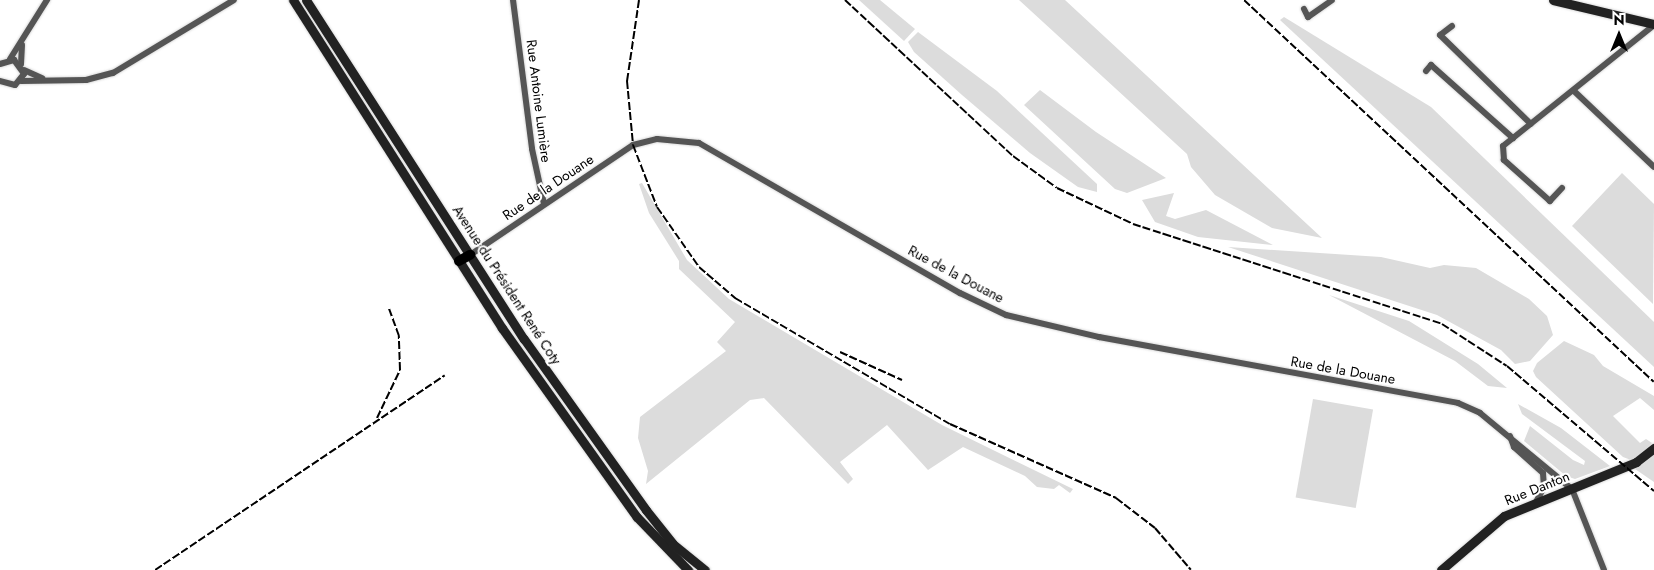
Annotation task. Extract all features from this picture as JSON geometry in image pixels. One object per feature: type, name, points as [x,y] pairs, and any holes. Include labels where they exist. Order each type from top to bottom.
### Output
[{"type":"main road","name":"Avenue du Président René Coty","points":[[293,0],[459,261],[620,495],[688,570]]},
{"type":"main road","name":"Avenue du Président René Coty","points":[[306,0],[470,255],[646,510],[673,544],[705,570]]},
{"type":"main road","points":[[1553,0],[1654,24]]},
{"type":"main road","points":[[459,261],[470,255]]},
{"type":"main road","name":"Rue Danton","points":[[1441,570],[1494,522],[1636,462],[1654,448]]},
{"type":"street","points":[[0,64],[10,59],[22,45],[47,0]]},
{"type":"street","points":[[0,91],[21,81],[43,78],[86,80],[132,66],[234,0]]},
{"type":"street","name":"Rue Antoine Lumière","points":[[513,0],[535,173],[544,204]]},
{"type":"street","points":[[1304,9],[1308,17],[1332,0]]},
{"type":"street","points":[[1562,188],[1550,201],[1504,160],[1503,146],[1574,91],[1654,24]]},
{"type":"street","points":[[1452,26],[1440,35],[1531,124]]},
{"type":"street","points":[[21,81],[22,45]]},
{"type":"street","points":[[10,59],[43,78]]},
{"type":"street","points":[[1426,71],[1431,65],[1513,138]]},
{"type":"street","points":[[0,81],[11,86]]},
{"type":"street","points":[[1574,91],[1654,166]]},
{"type":"street","name":"Rue de la Douane","points":[[470,255],[639,142],[691,141],[718,151],[960,293],[1006,315],[1099,337],[1458,403],[1508,433],[1572,489]]},
{"type":"street","name":"Rue de la Douane","points":[[1508,433],[1514,447],[1543,473],[1544,487],[1534,505]]},
{"type":"street","points":[[1572,489],[1604,570]]},
{"type":"shaded area","points":[[859,0],[880,0],[915,29],[904,41]]},
{"type":"shaded area","points":[[1019,0],[1065,0],[1322,238],[1272,228],[1215,195],[1191,167],[1187,154]]},
{"type":"shaded area","points":[[1284,17],[1431,107],[1654,322],[1654,367],[1280,20]]},
{"type":"shaded area","points":[[918,32],[997,91],[1097,184],[1097,192],[1078,187],[1030,153],[962,95],[914,52],[908,42]]},
{"type":"shaded area","points":[[1040,90],[1096,132],[1166,178],[1127,193],[1115,189],[1024,105]]},
{"type":"shaded area","points":[[1622,173],[1654,204],[1653,304],[1572,226]]},
{"type":"shaded area","points":[[642,183],[687,260],[729,299],[942,425],[1073,489],[1070,493],[1059,485],[1054,489],[1037,487],[1025,476],[963,447],[928,470],[887,425],[840,462],[853,479],[848,484],[764,398],[750,400],[646,484],[648,471],[638,438],[640,417],[726,351],[717,342],[735,322],[679,269],[679,261],[649,213],[639,184]]},
{"type":"shaded area","points":[[1174,193],[1166,216],[1175,219],[1206,210],[1273,245],[1198,237],[1155,222],[1142,200]]},
{"type":"shaded area","points":[[1228,247],[1381,257],[1430,268],[1444,265],[1476,268],[1529,299],[1547,316],[1553,335],[1530,361],[1515,364],[1501,350],[1437,315]]},
{"type":"shaded area","points":[[1329,295],[1409,321],[1478,364],[1507,388],[1488,386],[1455,361]]},
{"type":"shaded area","points":[[1564,341],[1594,355],[1603,366],[1654,396],[1654,410],[1640,398],[1613,416],[1640,443],[1646,439],[1652,443],[1643,453],[1631,460],[1623,457],[1536,377],[1533,371],[1537,363]]},
{"type":"shaded area","points":[[1313,399],[1373,410],[1356,508],[1296,497]]},
{"type":"shaded area","points":[[1518,404],[1561,428],[1610,466],[1575,479],[1566,476],[1524,441],[1530,426],[1573,460],[1584,465],[1585,461],[1522,414]]},
{"type":"shaded area","points":[[1654,455],[1654,482],[1635,469]]},
{"type":"railway","points":[[639,0],[627,81],[633,145],[657,207],[699,267],[735,298],[950,424],[1116,498],[1155,528],[1191,570]]},
{"type":"railway","points":[[845,0],[1013,156],[1057,188],[1133,224],[1442,324],[1507,366],[1654,491]]},
{"type":"railway","points":[[1244,0],[1654,382]]},
{"type":"railway","points":[[377,418],[400,370],[399,336],[389,308]]},
{"type":"railway","points":[[840,352],[902,380]]},
{"type":"railway","points":[[155,570],[445,375]]}]
